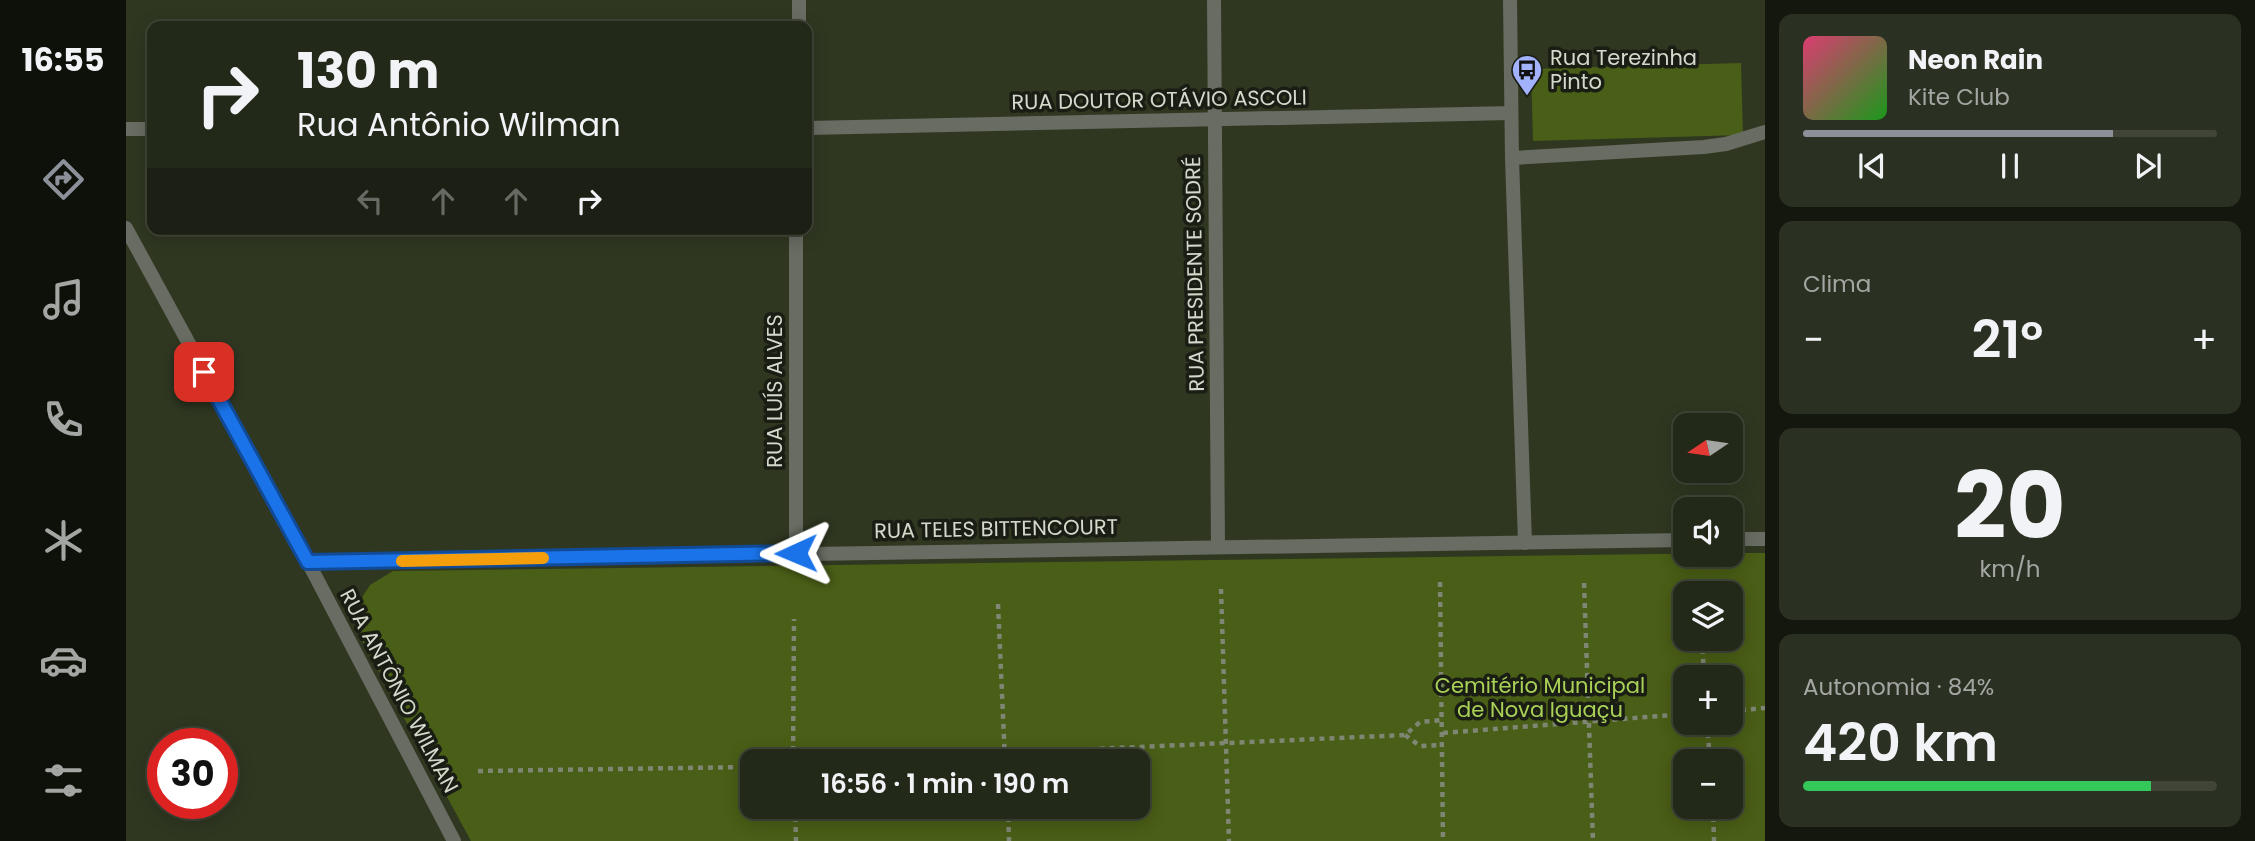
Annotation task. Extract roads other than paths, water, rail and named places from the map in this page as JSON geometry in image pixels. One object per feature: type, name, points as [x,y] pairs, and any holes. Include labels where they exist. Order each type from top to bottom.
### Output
[{"type":"street","points":[[799,0],[799,21]]},
{"type":"street","name":"RUA PRESIDENTE SODRÉ","points":[[1214,0],[1218,547]]},
{"type":"street","points":[[1510,0],[1512,158],[1525,543]]},
{"type":"street","name":"RUA DOUTOR OTÁVIO ASCOLI","points":[[812,128],[1511,113]]},
{"type":"street","points":[[126,129],[147,129]]},
{"type":"street","points":[[1512,158],[1704,147],[1726,144],[1765,132]]},
{"type":"street","name":"RUA ANTÔNIO WILMAN","points":[[126,228],[308,562],[454,841]]},
{"type":"street","name":"RUA LUÍS ALVES","points":[[796,235],[796,553]]},
{"type":"street","points":[[1743,539],[1765,539]]},
{"type":"street","name":"RUA TELES BITTENCOURT","points":[[308,562],[1673,540]]},
{"type":"place","name":"Rua Terezinha Pinto","points":[[1527,97]]},
{"type":"park label","name":"Cemitério Municipal de Nova Iguaçu","points":[[1540,698]]}]
